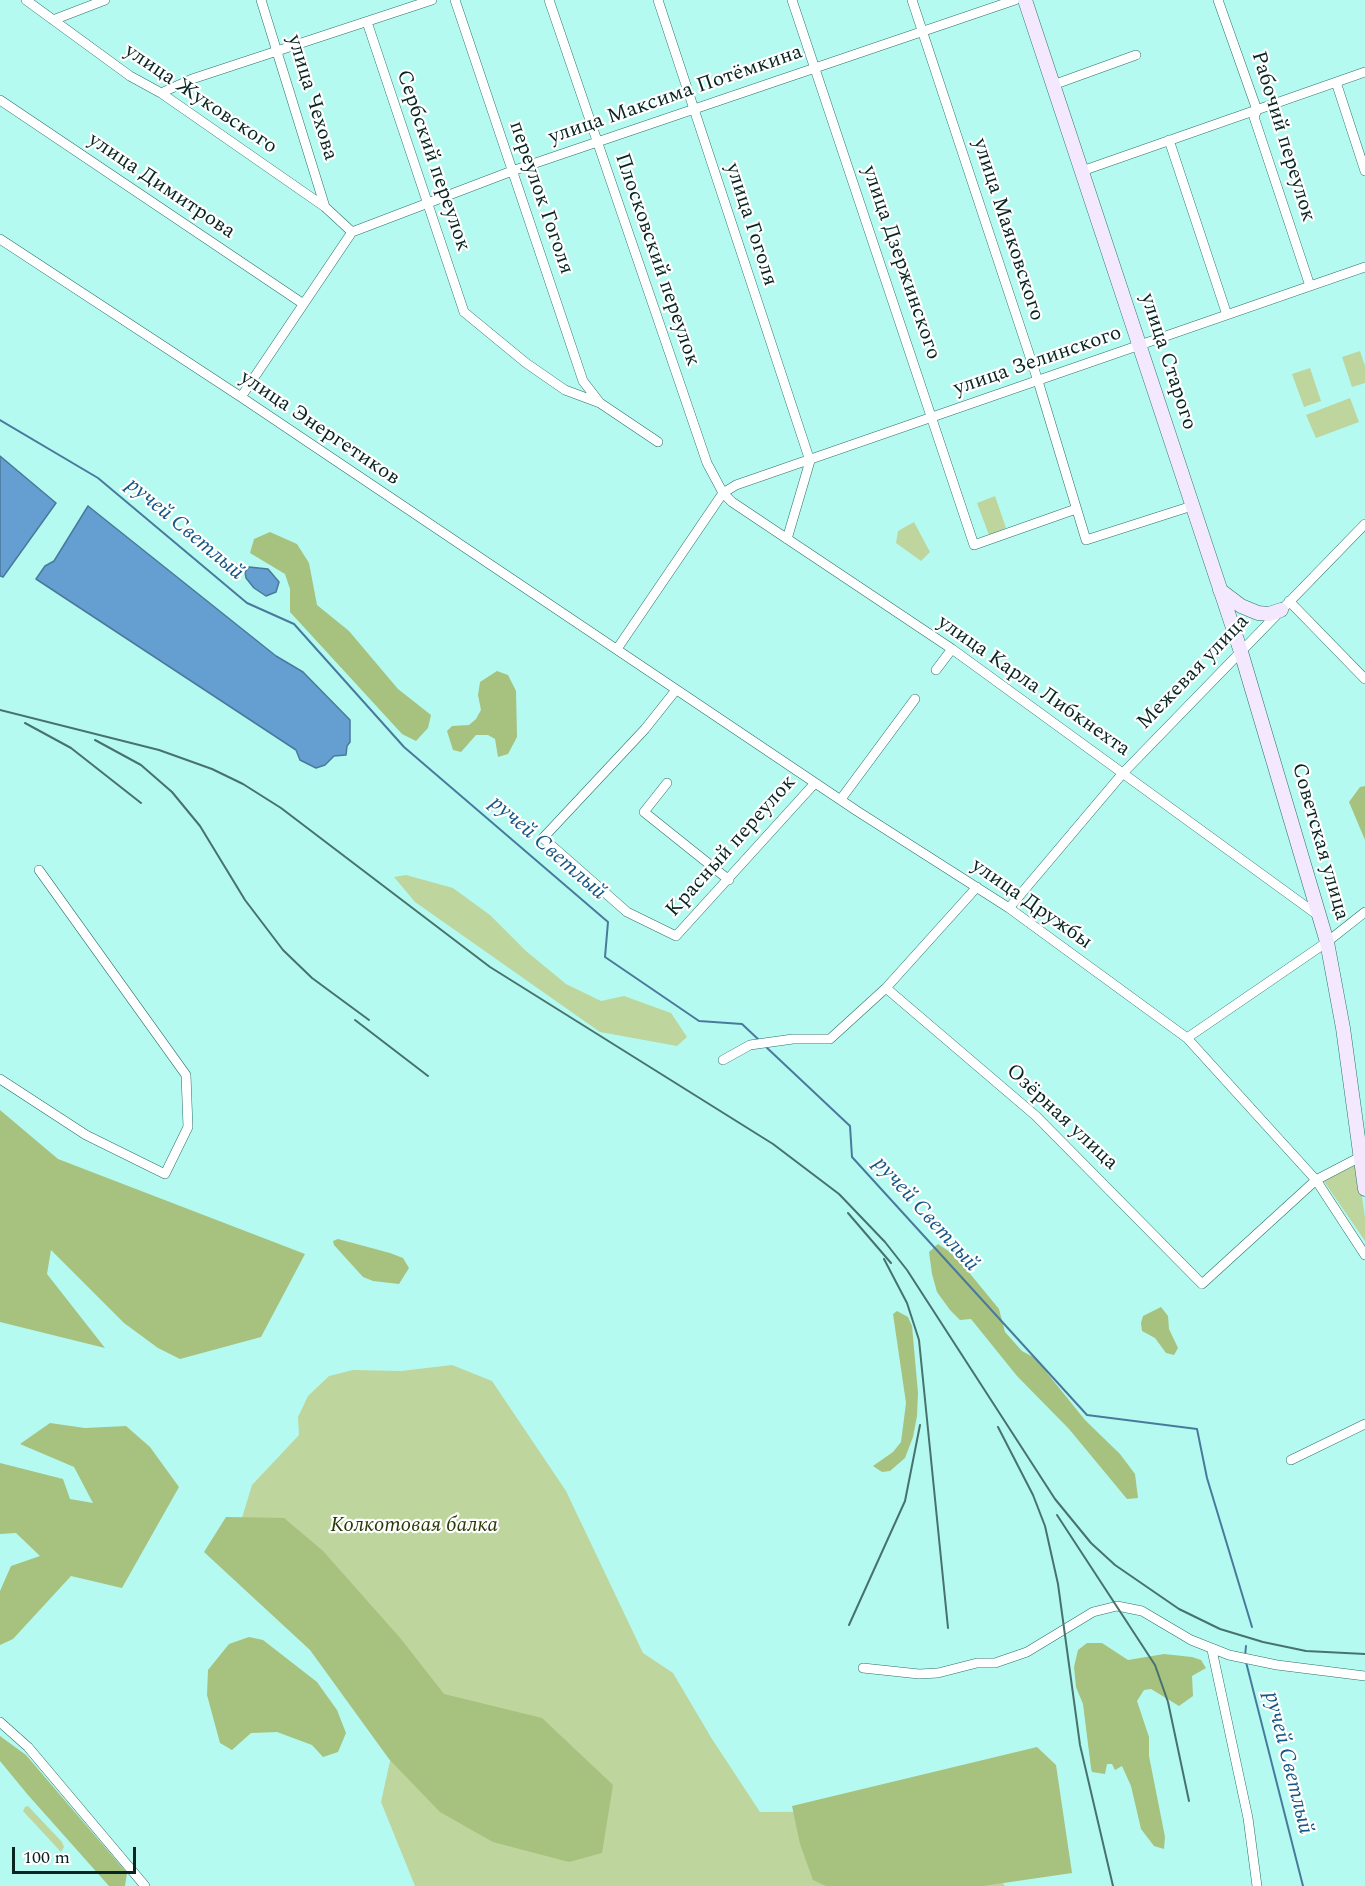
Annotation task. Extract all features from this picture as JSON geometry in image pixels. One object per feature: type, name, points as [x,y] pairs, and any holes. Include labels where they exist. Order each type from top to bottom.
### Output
[{"type":"street","name":"улица Жуковского","points":[[26,0],[130,76],[161,93],[325,207],[352,232]]},
{"type":"street","points":[[54,20],[105,0]]},
{"type":"street","name":"улица Чехова","points":[[261,0],[325,207]]},
{"type":"street","points":[[161,93],[192,79],[432,0]]},
{"type":"street","name":"переулок Гоголя","points":[[455,0],[583,381],[600,403]]},
{"type":"street","name":"Плосковский переулок","points":[[549,0],[707,463],[723,493]]},
{"type":"street","name":"улица Гоголя","points":[[658,0],[810,461]]},
{"type":"street","name":"улица Дзержинского","points":[[792,0],[974,545],[1076,509]]},
{"type":"street","name":"улица Маяковского","points":[[912,0],[1038,381],[1086,540],[1192,506]]},
{"type":"street","name":"улица Максима Потёмкина","points":[[352,232],[512,171],[1014,0]]},
{"type":"street","name":"улица Старого","points":[[1025,0],[1241,652]]},
{"type":"street","name":"Рабочий переулок","points":[[1218,0],[1257,110],[1254,117],[1310,286]]},
{"type":"street","name":"Сербский переулок","points":[[367,22],[464,312],[526,363],[565,390],[600,403]]},
{"type":"street","points":[[1053,85],[1136,55]]},
{"type":"street","points":[[1082,171],[1365,72]]},
{"type":"street","points":[[1336,82],[1365,171]]},
{"type":"street","name":"улица Димитрова","points":[[0,100],[302,303]]},
{"type":"street","points":[[1169,140],[1227,315]]},
{"type":"street","points":[[241,397],[302,303],[352,232]]},
{"type":"street","name":"улица Энергетиков","points":[[0,239],[617,649]]},
{"type":"street","name":"улица Зелинского","points":[[723,493],[745,482],[1365,267]]},
{"type":"street","points":[[600,403],[658,442]]},
{"type":"street","points":[[787,538],[810,461]]},
{"type":"street","points":[[617,649],[723,493]]},
{"type":"street","name":"улица Карла Либкнехта","points":[[723,493],[952,650],[1319,916]]},
{"type":"street","name":"Межевая улица","points":[[1009,908],[1123,773],[1365,524]]},
{"type":"street","points":[[1220,590],[1241,606],[1258,613],[1269,614],[1285,605],[1365,679]]},
{"type":"street","name":"улица Дружбы","points":[[617,649],[815,783],[1009,908],[1187,1038],[1317,1180],[1365,1255]]},
{"type":"street","points":[[936,670],[952,650]]},
{"type":"street","name":"Советская улица","points":[[1241,652],[1327,942],[1342,1018],[1363,1155],[1365,1189]]},
{"type":"street","name":"Красный переулок","points":[[676,690],[645,729],[543,838],[627,912],[676,936],[815,783]]},
{"type":"street","points":[[841,800],[915,699]]},
{"type":"street","points":[[667,783],[644,812],[729,880]]},
{"type":"street","points":[[0,1079],[86,1135],[165,1174],[188,1127],[186,1075],[39,870]]},
{"type":"street","points":[[723,1060],[735,1051],[756,1044],[830,1039],[886,988],[976,887]]},
{"type":"street","points":[[1187,1038],[1327,942],[1365,912]]},
{"type":"street","name":"Озёрная улица","points":[[886,988],[1036,1116],[1202,1284],[1317,1180]]},
{"type":"street","points":[[1317,1180],[1363,1155]]},
{"type":"street","points":[[1291,1460],[1365,1424]]},
{"type":"street","points":[[863,1668],[919,1674],[938,1673],[977,1663],[995,1663],[1027,1652],[1084,1616],[1117,1606],[1142,1611],[1212,1650],[1229,1655],[1256,1661],[1365,1676]]},
{"type":"street","points":[[1212,1650],[1248,1818],[1257,1886]]},
{"type":"street","points":[[0,1722],[28,1747],[145,1886]]},
{"type":"green space","points":[[1360,351],[1365,366],[1365,383],[1352,387],[1342,357]]},
{"type":"green space","points":[[1310,368],[1321,401],[1304,407],[1292,374]]},
{"type":"green space","points":[[1350,398],[1359,422],[1316,438],[1306,415]]},
{"type":"green space","points":[[995,496],[1006,528],[989,535],[977,503]]},
{"type":"green space","points":[[914,522],[930,552],[921,561],[896,543],[898,531]]},
{"type":"green space","points":[[270,532],[297,544],[309,563],[317,605],[349,631],[398,689],[431,715],[428,728],[416,741],[402,734],[290,612],[290,589],[285,574],[250,553],[254,539]]},
{"type":"green space","points":[[497,671],[508,675],[516,691],[517,737],[508,754],[498,757],[495,739],[488,735],[476,735],[461,752],[453,750],[447,731],[452,726],[469,725],[476,719],[481,710],[478,695],[480,682]]},
{"type":"green space","points":[[1365,786],[1365,840],[1349,802],[1360,787]]},
{"type":"green space","points":[[406,875],[453,888],[490,915],[526,951],[566,984],[601,1001],[624,996],[671,1013],[687,1037],[677,1046],[600,1032],[415,902],[394,877]]},
{"type":"green space","points":[[0,1110],[58,1159],[305,1254],[261,1337],[180,1359],[158,1348],[124,1323],[51,1250],[47,1274],[105,1348],[0,1322]]},
{"type":"green space","points":[[1357,1162],[1365,1217],[1365,1241],[1323,1180]]},
{"type":"green space","points":[[338,1239],[403,1258],[409,1268],[399,1284],[373,1281],[363,1277],[334,1245],[333,1241]]},
{"type":"green space","points":[[938,1244],[950,1252],[967,1270],[999,1309],[1005,1332],[1022,1351],[1035,1358],[1085,1420],[1120,1454],[1135,1474],[1138,1498],[1127,1499],[1069,1429],[1017,1376],[971,1319],[960,1320],[950,1310],[937,1292],[932,1274],[929,1252]]},
{"type":"green space","points":[[1161,1307],[1168,1316],[1169,1329],[1178,1348],[1174,1355],[1166,1353],[1155,1338],[1142,1331],[1143,1316]]},
{"type":"green space","points":[[897,1311],[908,1317],[912,1326],[918,1393],[917,1416],[913,1437],[905,1458],[890,1471],[882,1472],[873,1466],[893,1452],[901,1442],[906,1403],[893,1314]]},
{"type":"green space","name":"Колкотовая балка","points":[[452,1365],[492,1381],[566,1491],[643,1653],[673,1673],[712,1739],[760,1812],[922,1811],[974,1844],[1005,1886],[415,1886],[381,1802],[397,1729],[234,1544],[252,1485],[299,1435],[298,1417],[308,1396],[329,1376],[353,1370],[401,1371]]},
{"type":"green space","points":[[50,1423],[85,1428],[126,1426],[150,1447],[179,1487],[122,1588],[71,1576],[13,1639],[0,1645],[0,1591],[11,1566],[40,1556],[16,1533],[0,1534],[0,1463],[63,1479],[70,1499],[93,1503],[74,1467],[20,1444]]},
{"type":"green space","points":[[226,1517],[284,1518],[323,1551],[401,1639],[444,1694],[542,1718],[613,1785],[602,1853],[569,1862],[493,1842],[440,1812],[389,1759],[310,1650],[204,1552]]},
{"type":"green space","points":[[249,1637],[263,1640],[317,1682],[337,1710],[346,1733],[338,1752],[323,1757],[312,1745],[277,1732],[251,1733],[232,1750],[220,1743],[207,1695],[208,1670],[229,1644]]},
{"type":"green space","points":[[1087,1643],[1102,1643],[1128,1660],[1164,1654],[1201,1660],[1206,1668],[1192,1676],[1193,1696],[1179,1706],[1151,1689],[1144,1690],[1137,1701],[1149,1737],[1149,1756],[1165,1837],[1164,1849],[1154,1846],[1141,1829],[1131,1786],[1122,1766],[1115,1770],[1112,1764],[1107,1764],[1105,1774],[1092,1772],[1083,1704],[1076,1687],[1074,1667],[1078,1650]]},
{"type":"green space","points":[[0,1736],[26,1755],[127,1873],[125,1886],[109,1886],[28,1795],[0,1761]]},
{"type":"green space","points":[[1037,1747],[1056,1765],[1072,1873],[983,1886],[826,1886],[813,1880],[800,1844],[792,1806]]},
{"type":"green space","points":[[28,1806],[62,1842],[64,1847],[61,1852],[23,1811]]},
{"type":"water","points":[[0,456],[56,503],[3,577],[0,576]]},
{"type":"water","points":[[88,506],[276,656],[303,672],[350,720],[350,742],[346,755],[334,756],[325,765],[316,768],[300,760],[296,750],[36,579],[45,566],[54,561]]},
{"type":"water","points":[[249,567],[268,569],[279,582],[276,592],[266,596],[254,588],[246,578],[245,572]]},
{"type":"waterway","name":"ручей Светлый","points":[[0,420],[98,478],[247,603],[294,624],[404,747],[608,922],[605,957],[699,1021],[742,1024],[759,1040]]},
{"type":"waterway","name":"ручей Светлый","points":[[765,1046],[850,1126],[852,1157],[1087,1415],[1197,1429],[1207,1478],[1252,1627]]},
{"type":"waterway","name":"ручей Светлый","points":[[1245,1656],[1246,1646]]},
{"type":"waterway","name":"ручей Светлый","points":[[1246,1662],[1303,1886]]},
{"type":"railway","points":[[0,710],[159,750],[212,769],[243,784],[281,808],[490,967],[773,1144],[839,1194],[885,1242],[907,1270],[1055,1499],[1091,1543],[1115,1565],[1179,1609],[1220,1629],[1263,1642],[1306,1651],[1365,1654]]},
{"type":"railway","points":[[25,723],[71,748],[141,803]]},
{"type":"railway","points":[[95,740],[141,765],[172,792],[200,826],[245,900],[283,950],[312,978],[369,1020]]},
{"type":"railway","points":[[355,1020],[428,1076]]},
{"type":"railway","points":[[848,1213],[891,1263]]},
{"type":"railway","points":[[884,1259],[907,1303],[919,1340],[948,1628]]},
{"type":"railway","points":[[849,1625],[905,1501],[920,1425]]},
{"type":"railway","points":[[998,1427],[1033,1495],[1045,1526],[1058,1584],[1080,1745],[1113,1886]]},
{"type":"railway","points":[[1057,1515],[1155,1665],[1168,1702],[1189,1801]]}]
